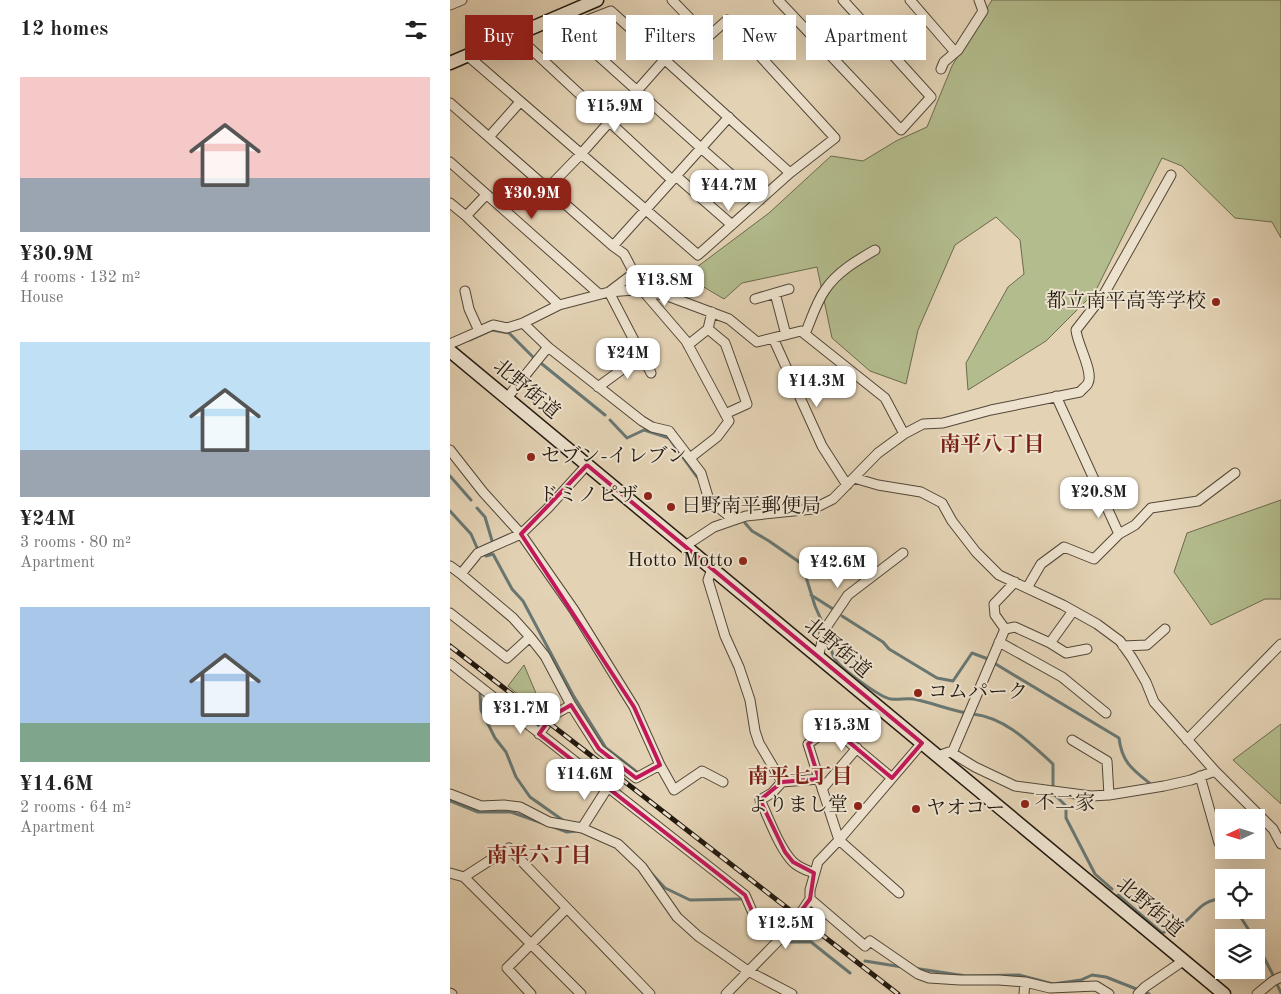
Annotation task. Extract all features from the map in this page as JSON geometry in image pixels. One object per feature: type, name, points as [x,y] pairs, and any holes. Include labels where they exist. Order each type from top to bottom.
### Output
[{"type":"main road","points":[[563,15],[597,0]]},
{"type":"main road","points":[[450,63],[465,57]]},
{"type":"main road","name":"北野街道","points":[[450,351],[1224,994]]},
{"type":"street","points":[[450,5],[462,0]]},
{"type":"street","points":[[473,60],[698,255],[790,173],[836,138],[727,20],[708,37],[672,0]]},
{"type":"street","points":[[778,0],[901,130],[931,97],[843,0]]},
{"type":"street","points":[[910,0],[955,52]]},
{"type":"street","points":[[941,69],[944,62],[955,52],[983,11],[980,0]]},
{"type":"street","points":[[601,15],[611,11],[616,15]]},
{"type":"street","points":[[616,15],[626,24]]},
{"type":"street","points":[[533,51],[609,122],[732,225]]},
{"type":"street","points":[[603,60],[760,200]]},
{"type":"street","points":[[547,189],[581,154],[664,60]]},
{"type":"street","points":[[666,60],[790,173]]},
{"type":"street","points":[[489,137],[520,102]]},
{"type":"street","points":[[450,104],[624,254],[634,272],[609,292]]},
{"type":"street","points":[[614,246],[729,118]]},
{"type":"street","points":[[450,162],[599,294]]},
{"type":"street","points":[[685,546],[714,527],[746,516],[813,509],[833,499],[878,453],[904,434],[923,424],[943,423],[1080,392],[1088,383],[1090,375],[1076,337],[1076,330],[1104,294],[1172,174]]},
{"type":"street","points":[[466,216],[486,195]]},
{"type":"street","points":[[450,203],[559,305]]},
{"type":"street","points":[[805,334],[824,291],[852,263],[875,250]]},
{"type":"street","points":[[755,298],[789,289]]},
{"type":"street","points":[[450,344],[493,325],[507,328],[523,323],[559,305],[599,294],[634,290],[665,295],[729,319],[757,342],[802,331],[885,398],[904,434]]},
{"type":"street","points":[[465,291],[469,309],[478,331]]},
{"type":"street","points":[[643,291],[688,345],[729,421],[717,437],[690,458]]},
{"type":"street","points":[[609,292],[643,354],[651,373]]},
{"type":"street","points":[[774,293],[786,335]]},
{"type":"street","points":[[688,345],[708,329],[712,312]]},
{"type":"street","points":[[523,323],[548,347],[642,421],[652,427],[669,432],[701,474],[709,500],[734,520]]},
{"type":"street","points":[[708,329],[725,343],[747,404],[725,414]]},
{"type":"street","points":[[773,338],[822,446],[851,481],[921,492],[942,503],[976,552],[999,575],[1097,624],[1120,641],[1146,682],[1154,702],[1215,771],[1273,829],[1281,844]]},
{"type":"street","points":[[507,398],[548,347]]},
{"type":"street","points":[[598,387],[643,354]]},
{"type":"street","points":[[1056,396],[1119,534]]},
{"type":"street","points":[[450,450],[483,492],[521,534],[574,610],[629,699],[674,790],[702,771],[723,782]]},
{"type":"street","points":[[461,574],[478,552],[521,534],[548,508],[587,465]]},
{"type":"street","points":[[1027,588],[1041,564],[1064,548],[1094,559],[1119,534],[1135,525],[1151,508],[1198,501],[1235,473]]},
{"type":"street","points":[[818,658],[824,629],[848,596],[903,553]]},
{"type":"street","points":[[450,566],[513,618],[546,656],[572,705],[599,749],[636,778],[660,765]]},
{"type":"street","points":[[712,569],[708,580],[725,636],[739,667],[750,700],[754,731],[782,782]]},
{"type":"street","points":[[1005,629],[994,614],[994,604],[1014,582]]},
{"type":"street","points":[[1050,643],[1073,611]]},
{"type":"street","points":[[450,613],[507,658],[530,637]]},
{"type":"street","points":[[1005,629],[1016,627],[1066,653],[1088,650]]},
{"type":"street","points":[[952,753],[1005,629]]},
{"type":"street","points":[[1123,646],[1147,645],[1166,629]]},
{"type":"street","points":[[999,642],[1062,677],[1106,713]]},
{"type":"street","points":[[1187,740],[1281,644]]},
{"type":"street","points":[[450,663],[745,896],[756,920],[781,938]]},
{"type":"street","points":[[538,734],[552,716],[572,705]]},
{"type":"street","points":[[892,778],[831,727],[808,744],[840,840],[899,893]]},
{"type":"street","points":[[1072,740],[1108,761],[1109,795]]},
{"type":"street","points":[[726,994],[781,938],[810,899],[814,873],[818,862],[840,840],[922,743]]},
{"type":"street","points":[[822,788],[857,748]]},
{"type":"street","points":[[938,756],[949,752],[952,753],[975,767],[1015,786],[1091,796],[1164,786],[1215,771]]},
{"type":"street","points":[[1200,776],[1215,830]]},
{"type":"street","points":[[814,873],[793,862],[785,852],[760,800],[772,793],[782,782],[819,779]]},
{"type":"street","points":[[582,828],[608,787]]},
{"type":"street","points":[[450,794],[480,806],[504,805],[520,807],[549,822],[582,828],[618,844],[642,867],[677,917],[698,936],[748,972],[792,994]]},
{"type":"street","points":[[464,877],[509,848],[650,994]]},
{"type":"street","points":[[450,873],[464,877],[581,994]]},
{"type":"street","points":[[810,899],[865,946],[870,941],[918,974],[929,978],[1025,982],[1050,988],[1096,986],[1109,994]]},
{"type":"street","points":[[531,994],[507,968],[566,909]]},
{"type":"street","points":[[1138,994],[1145,987],[1183,961]]},
{"type":"street","points":[[1257,994],[1281,977]]},
{"type":"street","points":[[1024,994],[1025,982]]},
{"type":"highlighted area","points":[[587,465],[922,743],[892,778],[831,727],[808,744],[819,779],[782,782],[760,800],[785,852],[793,862],[814,873],[810,899],[781,938],[756,920],[745,895],[539,734],[552,716],[571,705],[599,749],[636,778],[660,765],[634,707],[521,534]]},
{"type":"green space","points":[[992,0],[1281,0],[1281,238],[1272,222],[1235,218],[1182,166],[1162,158],[1095,292],[1046,341],[968,390],[966,363],[1008,287],[1024,274],[1020,240],[996,217],[955,245],[918,330],[906,384],[870,371],[832,338],[817,267],[742,283],[724,299],[685,276],[769,213],[831,156],[863,161],[896,141],[927,127],[952,66]]},
{"type":"green space","points":[[1281,500],[1281,599],[1265,599],[1211,625],[1174,572],[1187,533]]},
{"type":"green space","points":[[524,665],[538,698],[544,698],[548,713],[543,716],[508,686]]},
{"type":"green space","points":[[1281,724],[1281,804],[1233,760]]},
{"type":"waterway","points":[[470,340],[492,330],[509,333],[534,358]]},
{"type":"waterway","points":[[542,364],[605,415]]},
{"type":"waterway","points":[[610,420],[627,438],[644,430],[669,438],[697,477]]},
{"type":"waterway","points":[[450,476],[471,500]]},
{"type":"waterway","points":[[714,497],[737,515]]},
{"type":"waterway","points":[[477,508],[485,517],[493,544]]},
{"type":"waterway","points":[[450,511],[471,534],[478,550]]},
{"type":"waterway","points":[[745,523],[752,531],[802,564],[815,606],[823,624]]},
{"type":"waterway","points":[[486,556],[493,554],[512,589],[523,601],[573,695],[606,748],[637,772]]},
{"type":"waterway","points":[[811,595],[833,609]]},
{"type":"waterway","points":[[842,616],[883,642],[889,649],[937,678],[953,681],[972,653],[988,659]]},
{"type":"waterway","points":[[829,633],[830,647],[835,659],[870,689],[891,699],[915,699],[967,713]]},
{"type":"waterway","points":[[994,663],[1119,738],[1120,747],[1126,760],[1139,775],[1152,785]]},
{"type":"waterway","points":[[480,694],[481,710],[495,738],[506,752],[516,777],[530,797],[564,821]]},
{"type":"waterway","points":[[973,714],[985,716],[1007,726],[1053,764],[1053,789]]},
{"type":"waterway","points":[[1056,796],[1066,806],[1066,818],[1095,874],[1112,889]]},
{"type":"waterway","points":[[450,801],[478,812],[511,812],[545,824]]},
{"type":"waterway","points":[[551,826],[567,832],[576,831]]},
{"type":"waterway","points":[[651,873],[665,888],[690,900],[741,899]]},
{"type":"waterway","points":[[1118,895],[1162,933],[1179,926],[1204,904],[1215,900]]},
{"type":"waterway","points":[[1242,919],[1248,929]]},
{"type":"waterway","points":[[787,942],[811,942],[850,973]]},
{"type":"waterway","points":[[1265,959],[1273,975]]},
{"type":"waterway","points":[[865,961],[902,967]]},
{"type":"waterway","points":[[913,968],[966,976],[1019,975],[1053,984],[1081,980],[1092,975],[1106,977],[1149,994]]},
{"type":"waterway","points":[[1276,982],[1281,993]]},
{"type":"railway","points":[[450,646],[898,994]]},
{"type":"place","name":"都立南平高等学校","points":[[1216,302]]},
{"type":"place","name":"セブン-イレブン","points":[[531,457]]},
{"type":"place","name":"ドミノピザ","points":[[648,496]]},
{"type":"place","name":"日野南平郵便局","points":[[671,507]]},
{"type":"place","name":"Hotto Motto","points":[[743,561]]},
{"type":"place","name":"コムパーク","points":[[918,693]]},
{"type":"place","name":"不二家","points":[[1025,804]]},
{"type":"place","name":"よりまし堂","points":[[858,806]]},
{"type":"place","name":"ヤオコー","points":[[916,809]]},
{"type":"district","name":"南平八丁目","points":[[992,445]]},
{"type":"district","name":"南平七丁目","points":[[800,777]]},
{"type":"district","name":"南平六丁目","points":[[539,856]]}]
